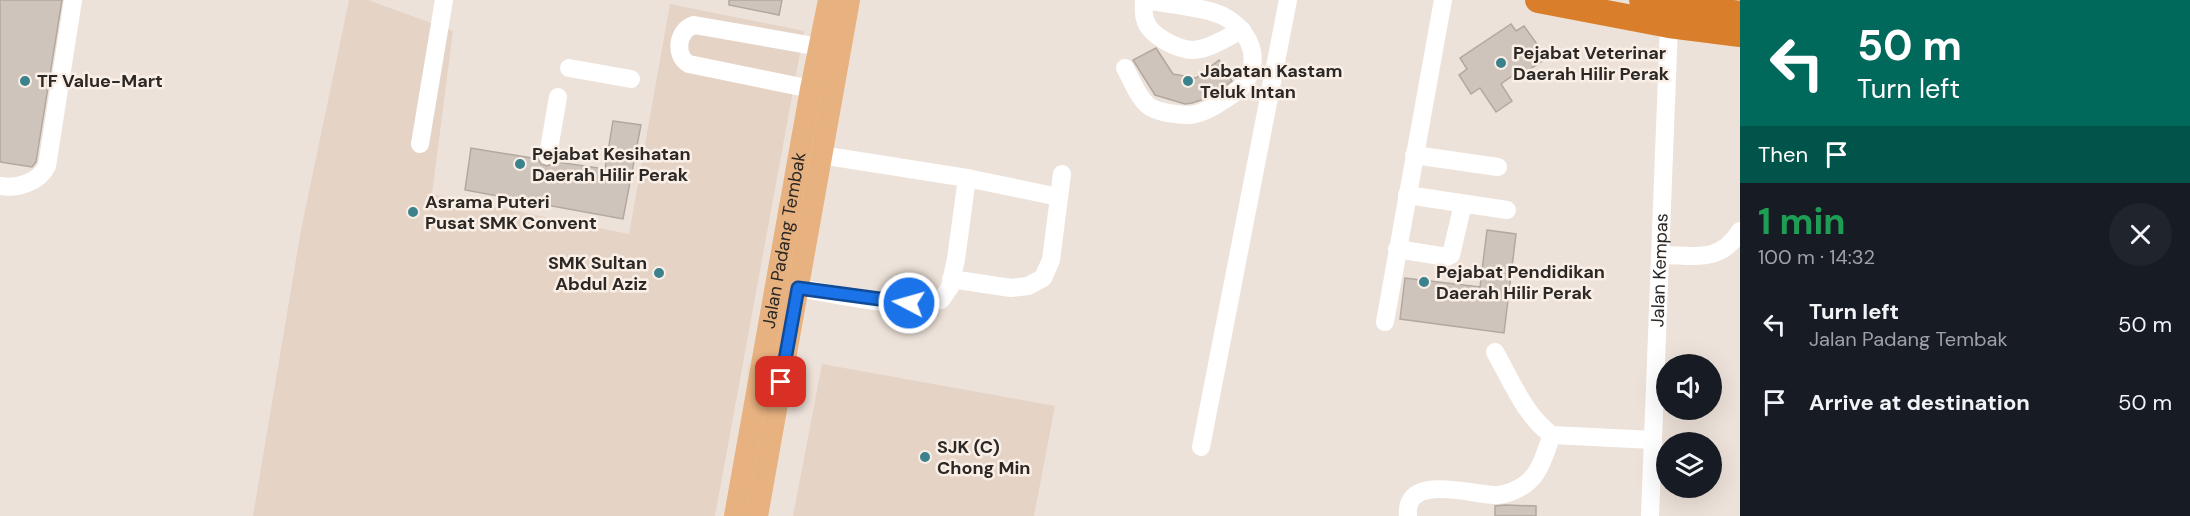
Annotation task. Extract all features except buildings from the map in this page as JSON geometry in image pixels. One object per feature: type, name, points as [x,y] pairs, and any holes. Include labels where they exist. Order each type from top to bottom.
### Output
[{"type":"highway","points":[[1538,0],[1669,25],[1738,15]]},
{"type":"highway","points":[[1642,0],[1738,15]]},
{"type":"main road","name":"Jalan Padang Tembak","points":[[735,516],[829,0]]},
{"type":"main road","name":"Jalan Padang Tembak","points":[[757,516],[849,0]]},
{"type":"main road","points":[[762,488],[763,516]]},
{"type":"street","points":[[0,186],[30,183],[42,175],[47,166],[73,0]]},
{"type":"street","points":[[420,144],[444,0]]},
{"type":"street","points":[[1125,68],[1146,104],[1154,109],[1190,115],[1203,112],[1233,94],[1247,80],[1253,51],[1248,37],[1242,30],[1223,15],[1144,0],[1145,21],[1159,36],[1179,47],[1195,50],[1242,30]]},
{"type":"street","points":[[1201,447],[1288,0]]},
{"type":"street","points":[[1385,322],[1443,0]]},
{"type":"street","points":[[811,89],[689,64],[683,61],[679,54],[682,33],[687,27],[694,25],[820,47]]},
{"type":"street","name":"Jalan Kempas","points":[[1650,516],[1669,25]]},
{"type":"street","points":[[569,68],[631,79]]},
{"type":"street","points":[[548,155],[558,97]]},
{"type":"street","points":[[821,155],[967,178],[1059,197]]},
{"type":"street","points":[[1414,155],[1498,167]]},
{"type":"street","points":[[951,279],[1011,288],[1028,286],[1043,278],[1051,260],[1062,174]]},
{"type":"street","points":[[798,288],[895,303],[924,304],[941,300],[950,287],[967,178]]},
{"type":"street","points":[[1407,195],[1507,210]]},
{"type":"street","points":[[1397,249],[1447,257],[1451,255],[1463,204]]},
{"type":"street","points":[[1660,255],[1703,256],[1718,252],[1732,244],[1740,231]]},
{"type":"street","points":[[1495,352],[1531,414],[1540,426],[1552,435],[1653,440]]},
{"type":"street","points":[[1408,516],[1413,498],[1425,490],[1439,489],[1497,495],[1515,490],[1529,482],[1539,468],[1552,435]]},
{"type":"shaded area","name":"SMK Sultan Abdul Aziz","points":[[349,0],[368,0],[453,31],[432,194],[629,234],[670,4],[804,31],[715,516],[253,516],[301,230]]},
{"type":"shaded area","name":"SJK (C) Chong Min","points":[[822,364],[1055,406],[1034,516],[793,516]]},
{"type":"place","name":"Pejabat Veterinar Daerah Hilir Perak","points":[[1501,63]]},
{"type":"place","name":"TF Value-Mart","points":[[25,81]]},
{"type":"place","name":"Jabatan Kastam Teluk Intan","points":[[1188,81]]},
{"type":"place","name":"Pejabat Kesihatan Daerah Hilir Perak","points":[[520,164]]},
{"type":"place","name":"Asrama Puteri Pusat SMK Convent","points":[[413,212]]},
{"type":"place","name":"SMK Sultan Abdul Aziz","points":[[659,273]]},
{"type":"place","name":"Pejabat Pendidikan Daerah Hilir Perak","points":[[1424,282]]},
{"type":"place","name":"SJK (C) Chong Min","points":[[925,457]]},
{"type":"route","points":[[781,382],[798,288],[895,303],[909,303]]}]
